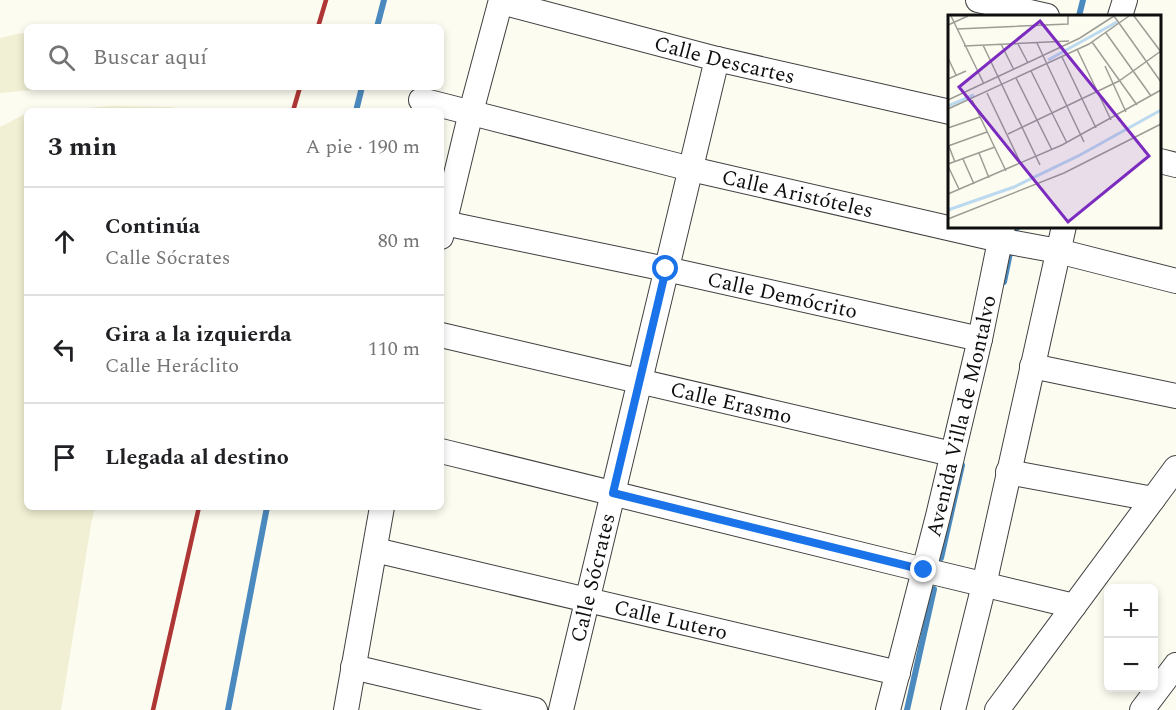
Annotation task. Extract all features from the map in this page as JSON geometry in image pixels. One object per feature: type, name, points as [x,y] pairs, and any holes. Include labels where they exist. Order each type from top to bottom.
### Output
[{"type":"street","points":[[978,0],[1043,15]]},
{"type":"street","points":[[1054,15],[1059,0]]},
{"type":"street","points":[[1120,15],[1125,0]]},
{"type":"street","points":[[444,226],[501,1]]},
{"type":"street","name":"Calle Descartes","points":[[501,1],[717,59],[948,112]]},
{"type":"street","name":"Calle Sócrates","points":[[561,710],[717,59]]},
{"type":"street","name":"Calle Aristóteles","points":[[421,100],[691,169],[948,222]]},
{"type":"street","points":[[1161,161],[1176,165]]},
{"type":"street","name":"Calle Aristóteles","points":[[977,228],[1001,233],[1058,252],[1176,281]]},
{"type":"street","points":[[953,710],[984,585],[1064,228]]},
{"type":"street","name":"Calle Demócrito","points":[[444,230],[666,269],[980,339]]},
{"type":"street","name":"Avenida Villa de Montalvo","points":[[888,710],[980,339],[1001,233]]},
{"type":"street","name":"Calle Erasmo","points":[[444,336],[952,454]]},
{"type":"street","points":[[1032,366],[1176,396]]},
{"type":"street","points":[[444,452],[1074,606]]},
{"type":"street","points":[[997,710],[1176,468]]},
{"type":"street","points":[[1008,472],[1153,499]]},
{"type":"street","points":[[346,710],[382,510]]},
{"type":"street","name":"Calle Lutero","points":[[375,550],[898,674]]},
{"type":"street","points":[[353,667],[535,710]]},
{"type":"street","points":[[1142,710],[1173,673]]},
{"type":"green space","points":[[24,33],[24,90],[32,90],[0,93],[0,38]]},
{"type":"green space","points":[[111,106],[174,108],[87,108]]},
{"type":"green space","points":[[24,115],[24,510],[94,510],[61,710],[0,710],[0,127]]},
{"type":"waterway","points":[[378,24],[384,0]]},
{"type":"waterway","points":[[1079,15],[1083,0]]},
{"type":"waterway","points":[[357,108],[361,90]]},
{"type":"waterway","points":[[1004,282],[1011,248]]},
{"type":"waterway","points":[[941,558],[962,465]]},
{"type":"waterway","points":[[228,710],[266,510]]},
{"type":"waterway","points":[[907,710],[934,589]]},
{"type":"railway","points":[[319,24],[326,0]]},
{"type":"railway","points":[[294,108],[299,90]]},
{"type":"railway","points":[[153,710],[198,510]]},
{"type":"route","points":[[666,269],[613,493],[924,570]]}]
